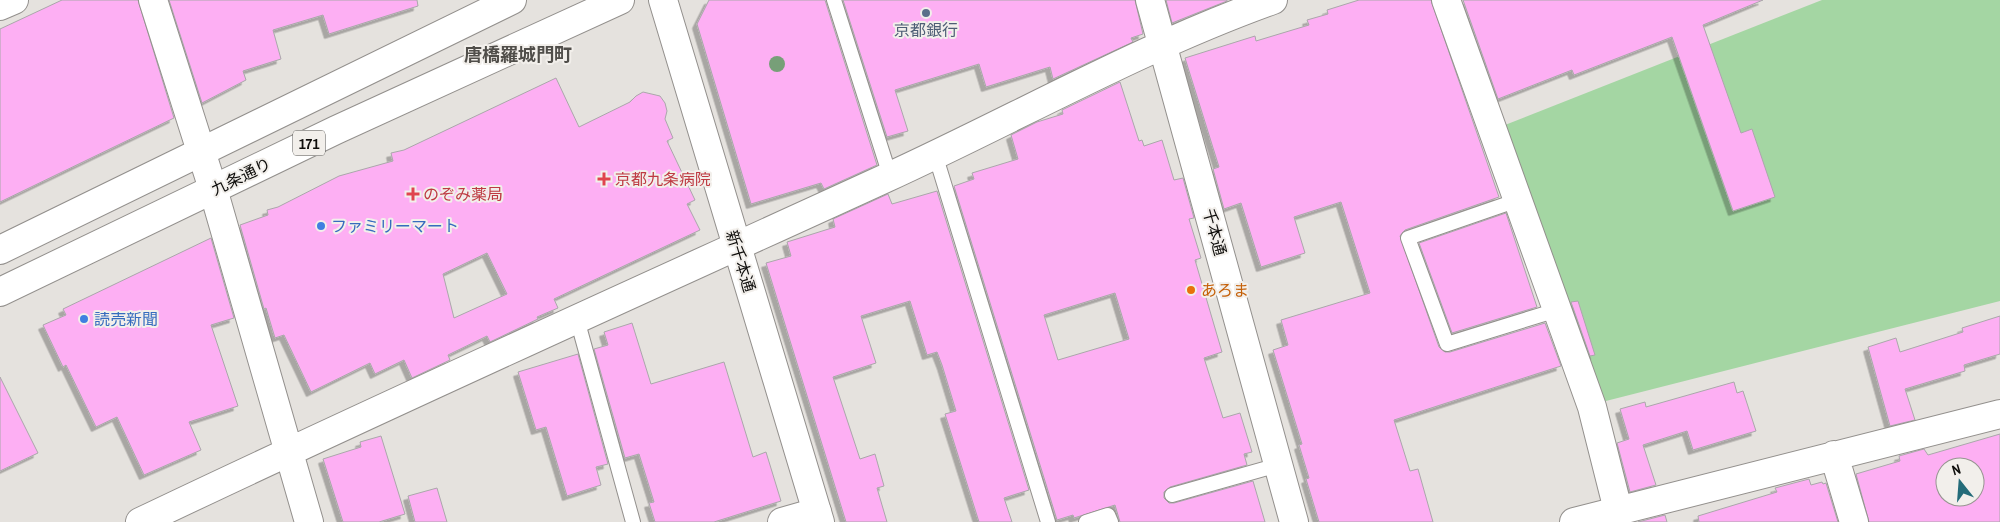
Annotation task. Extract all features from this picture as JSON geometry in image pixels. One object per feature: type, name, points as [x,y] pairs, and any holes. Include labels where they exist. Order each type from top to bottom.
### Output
[{"type":"main road","points":[[0,6],[14,0]]},
{"type":"main road","points":[[153,0],[213,189],[309,522]]},
{"type":"main road","name":"171","points":[[0,250],[512,0]]},
{"type":"main road","name":"九条通り","points":[[0,292],[213,189],[620,0]]},
{"type":"main road","name":"新千本通","points":[[663,0],[818,517]]},
{"type":"main road","name":"千本通","points":[[1150,0],[1294,522]]},
{"type":"main road","points":[[140,522],[288,451],[890,176],[1163,44],[1273,0]]},
{"type":"main road","points":[[1446,0],[1592,407],[1620,516]]},
{"type":"main road","points":[[1574,522],[1620,516],[1834,455],[2000,414]]},
{"type":"main road","points":[[1834,455],[1854,522]]},
{"type":"main road","points":[[782,522],[818,517]]},
{"type":"lane","points":[[834,0],[890,176]]},
{"type":"lane","points":[[935,154],[1048,522]]},
{"type":"lane","points":[[1518,200],[1408,238],[1447,344],[1557,310]]},
{"type":"lane","points":[[577,318],[633,522]]},
{"type":"lane","points":[[1172,495],[1278,465]]},
{"type":"lane","points":[[1086,522],[1108,515],[1110,522]]},
{"type":"green space","points":[[1822,0],[2000,0],[2000,301],[1598,403],[1505,125]]},
{"type":"building","points":[[62,0],[138,0],[174,118],[0,202],[0,29]]},
{"type":"building","points":[[169,0],[417,0],[418,6],[329,34],[323,15],[273,30],[281,59],[243,71],[246,80],[202,103]]},
{"type":"building","points":[[709,0],[825,0],[877,165],[824,189],[821,183],[751,204],[697,24]]},
{"type":"building","points":[[843,0],[1135,0],[1143,34],[1131,38],[1133,42],[1053,79],[1050,67],[986,87],[979,64],[895,90],[908,131],[887,137]]},
{"type":"building","points":[[1166,0],[1227,0],[1227,1],[1172,23]]},
{"type":"building","points":[[1359,0],[1431,0],[1499,197],[1405,230],[1400,236],[1439,347],[1445,352],[1450,352],[1545,323],[1561,366],[1394,420],[1410,471],[1418,469],[1433,522],[1319,522],[1306,479],[1309,478],[1299,445],[1302,444],[1273,350],[1288,345],[1281,320],[1370,293],[1341,202],[1294,217],[1305,253],[1261,267],[1241,203],[1224,209],[1213,169],[1219,167],[1185,58],[1255,36],[1256,41],[1309,25],[1307,20],[1328,14],[1327,10]]},
{"type":"building","points":[[1463,0],[1763,0],[1703,25],[1741,133],[1752,129],[1775,197],[1733,211],[1672,37],[1574,75],[1572,70],[1498,99]]},
{"type":"building","points":[[556,78],[579,127],[630,102],[643,92],[660,96],[665,103],[667,111],[665,119],[673,138],[667,141],[695,200],[687,204],[700,230],[554,299],[558,308],[490,342],[487,336],[448,355],[450,360],[412,378],[404,360],[375,374],[370,363],[311,392],[284,335],[275,338],[266,308],[264,309],[240,225],[268,215],[267,210],[278,207],[339,176],[393,161],[391,153],[404,150]],"holes":[[[487,253],[507,294],[454,318],[443,274]]]},
{"type":"building","points":[[1120,82],[1139,141],[1142,140],[1144,146],[1162,140],[1174,180],[1183,178],[1194,218],[1189,219],[1201,258],[1195,260],[1222,352],[1204,358],[1223,418],[1240,413],[1252,452],[1244,454],[1247,465],[1170,487],[1164,492],[1164,498],[1169,503],[1174,503],[1253,481],[1265,522],[1120,522],[1115,505],[1074,518],[1073,515],[1057,520],[954,186],[974,179],[972,173],[1018,159],[1011,135],[1037,122],[1063,114],[1062,110]],"holes":[[[1115,293],[1129,339],[1058,360],[1044,315]]]},
{"type":"building","points":[[937,191],[1029,490],[1004,498],[1012,522],[979,522],[945,414],[956,411],[942,365],[937,352],[927,355],[910,301],[861,316],[876,363],[833,377],[860,459],[875,454],[884,486],[877,488],[887,522],[846,522],[766,263],[791,256],[787,242],[835,227],[833,219],[888,194],[892,204]]},
{"type":"building","points":[[1506,213],[1537,307],[1452,333],[1419,243]]},
{"type":"building","points":[[211,238],[234,318],[211,325],[238,406],[189,422],[201,450],[144,475],[117,417],[96,427],[66,365],[63,367],[43,325],[66,315],[63,309]]},
{"type":"building","points":[[1578,301],[1595,355],[1590,356],[1571,302]]},
{"type":"building","points":[[2000,316],[2000,354],[1964,365],[1965,371],[1905,389],[1915,420],[1890,426],[1868,347],[1896,338],[1900,352],[1963,332],[1962,328]]},
{"type":"building","points":[[632,323],[651,384],[724,362],[753,457],[766,452],[781,501],[714,522],[655,522],[649,503],[654,502],[639,454],[625,458],[594,349],[608,345],[604,332]]},
{"type":"building","points":[[578,354],[608,464],[596,467],[601,485],[567,496],[546,427],[536,430],[518,372]]},
{"type":"building","points":[[0,377],[38,453],[0,471]]},
{"type":"building","points":[[1734,382],[1737,393],[1743,391],[1756,431],[1693,450],[1687,431],[1643,445],[1656,485],[1630,492],[1617,443],[1629,439],[1620,409],[1645,402],[1646,407]]},
{"type":"building","points":[[2000,434],[2000,522],[1869,522],[1856,474],[1900,461],[1899,456],[1924,449],[1928,455]]},
{"type":"building","points":[[381,436],[405,514],[379,522],[343,522],[323,459],[361,447],[360,442]]},
{"type":"building","points":[[1809,479],[1811,485],[1822,482],[1823,484],[1826,483],[1838,522],[1699,522],[1698,516],[1777,492],[1775,488]]},
{"type":"building","points":[[437,488],[447,522],[415,522],[408,496]]},
{"type":"building","points":[[1665,515],[1667,522],[1638,522]]},
{"type":"place","name":"京都銀行","points":[[926,13]]},
{"type":"place","name":"京都九条病院","points":[[604,179]]},
{"type":"place","name":"のぞみ薬局","points":[[413,194]]},
{"type":"place","name":"ファミリーマート","points":[[321,226]]},
{"type":"place","name":"あろま","points":[[1191,290]]},
{"type":"place","name":"読売新聞","points":[[84,319]]},
{"type":"district","name":"唐橋羅城門町","points":[[518,54]]}]
